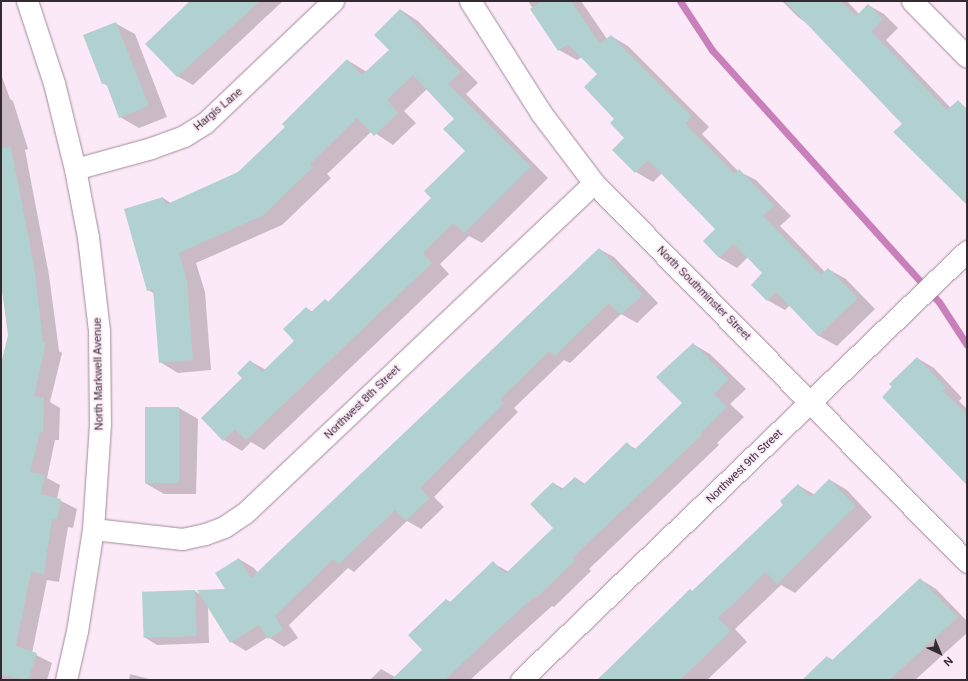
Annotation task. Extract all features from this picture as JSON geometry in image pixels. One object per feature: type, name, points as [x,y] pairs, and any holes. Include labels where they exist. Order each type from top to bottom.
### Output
[{"type":"street","name":"North Markwell Avenue","points":[[27,1],[54,83],[75,169],[88,237],[99,331],[100,424],[93,529],[77,631],[66,680]]},
{"type":"street","name":"Hargis Lane","points":[[75,169],[151,148],[184,136],[205,123],[333,1]]},
{"type":"street","name":"North Southminster Street","points":[[470,1],[541,113],[594,183],[811,401],[967,562]]},
{"type":"street","points":[[912,1],[967,57]]},
{"type":"street","name":"Northwest 8th Street","points":[[93,529],[182,539],[205,534],[224,527],[245,513],[594,183]]},
{"type":"street","name":"Northwest 9th Street","points":[[521,680],[967,251]]},
{"type":"building","points":[[190,1],[260,1],[177,77],[145,44]]},
{"type":"building","points":[[542,1],[571,1],[600,44],[611,35],[692,117],[685,123],[734,174],[739,169],[774,206],[763,216],[821,275],[828,268],[858,298],[818,336],[776,292],[767,301],[751,285],[762,273],[734,244],[719,258],[703,241],[715,229],[648,160],[635,173],[612,150],[624,138],[610,123],[614,119],[584,87],[597,74],[568,44],[558,51],[530,9]]},
{"type":"building","points":[[785,1],[841,1],[856,16],[868,4],[883,19],[871,31],[947,110],[958,100],[967,109],[967,205],[893,132],[902,124]]},
{"type":"building","points":[[400,9],[461,72],[448,84],[531,167],[464,233],[454,223],[423,253],[432,263],[246,440],[235,429],[223,441],[201,418],[242,378],[237,373],[250,360],[262,372],[294,341],[283,329],[306,307],[311,312],[325,299],[328,302],[431,198],[424,191],[465,151],[443,129],[454,119],[413,75],[387,100],[398,113],[374,136],[357,118],[310,164],[313,167],[264,215],[179,253],[187,281],[193,360],[159,363],[153,289],[147,291],[124,209],[163,197],[165,205],[238,172],[285,127],[282,124],[347,59],[362,75],[389,50],[374,35]]},
{"type":"building","points":[[116,22],[149,106],[119,118],[106,83],[102,84],[83,35]]},
{"type":"building","points":[[11,147],[34,265],[43,342],[46,342],[34,397],[44,397],[43,432],[40,432],[30,472],[45,475],[41,494],[61,499],[57,520],[52,519],[44,574],[31,572],[16,646],[37,653],[28,680],[1,675],[1,364],[8,335],[1,283],[1,148]]},
{"type":"building","points":[[599,248],[643,294],[621,315],[609,303],[555,356],[550,351],[500,399],[504,403],[420,488],[430,498],[406,521],[395,510],[339,564],[333,559],[275,616],[283,630],[268,639],[259,625],[230,643],[197,590],[225,589],[215,573],[239,558],[251,578]]},
{"type":"building","points":[[693,343],[729,379],[714,394],[727,407],[701,433],[702,435],[572,558],[575,561],[536,598],[535,596],[492,635],[445,680],[391,680],[422,650],[408,635],[446,599],[450,602],[493,561],[505,574],[553,528],[530,504],[553,482],[561,490],[575,477],[583,485],[627,442],[634,450],[682,403],[656,377]]},
{"type":"building","points":[[917,357],[946,388],[943,391],[967,415],[967,485],[882,397],[892,387],[889,384]]},
{"type":"building","points":[[145,407],[179,407],[179,483],[145,483]]},
{"type":"building","points":[[829,479],[856,506],[777,584],[766,572],[718,618],[731,631],[680,680],[597,680],[690,589],[692,591],[783,505],[780,501],[798,484],[811,497]]},
{"type":"building","points":[[920,578],[958,617],[889,680],[802,680],[827,656],[831,661]]},
{"type":"building","points":[[195,590],[197,636],[144,638],[142,592]]},
{"type":"waterway","points":[[680,1],[712,50],[939,302],[967,345]]}]
